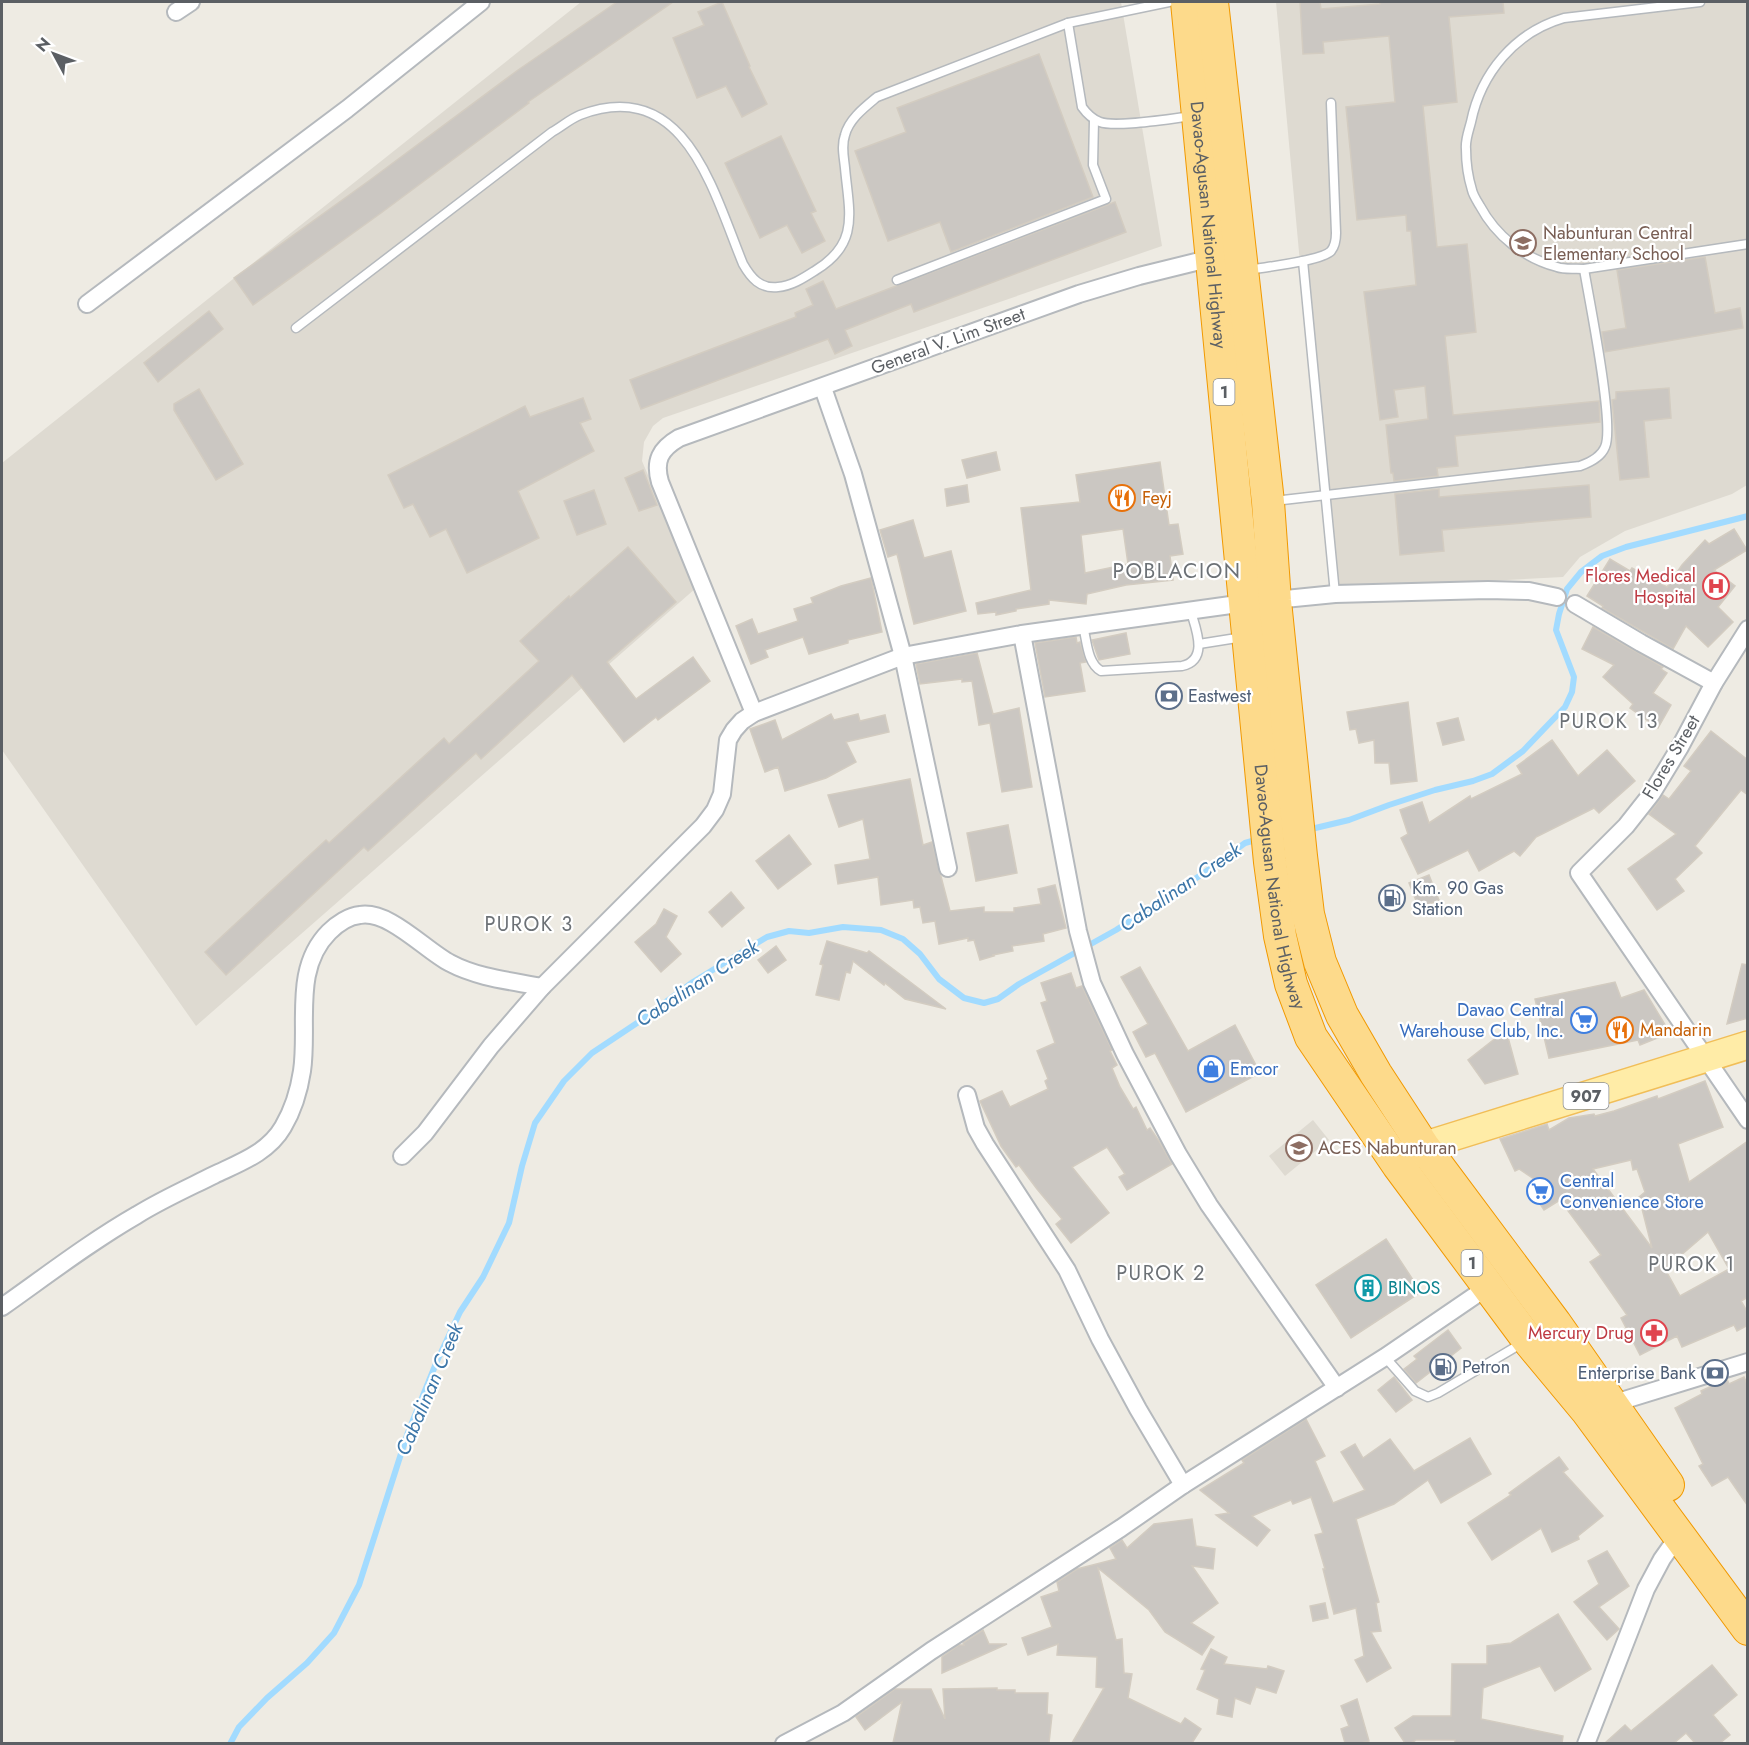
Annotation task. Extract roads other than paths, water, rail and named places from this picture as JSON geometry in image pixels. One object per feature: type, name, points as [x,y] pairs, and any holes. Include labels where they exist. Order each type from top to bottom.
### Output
[{"type":"highway","name":"Davao-Agusan National Highway","points":[[1187,2],[1197,115],[1227,267],[1268,502],[1260,602]]},
{"type":"highway","name":"Davao-Agusan National Highway","points":[[1212,2],[1227,267],[1260,602],[1264,635],[1294,781],[1308,914],[1320,962],[1338,1005],[1376,1074],[1423,1146],[1555,1323],[1599,1408],[1679,1535],[1738,1594]]},
{"type":"highway","name":"Davao-Agusan National Highway","points":[[1264,635],[1263,783],[1270,862],[1280,936],[1291,984],[1311,1036],[1398,1165],[1528,1340],[1599,1408],[1738,1594],[1748,1629]]},
{"type":"main road","name":"907","points":[[1398,1165],[1423,1146],[1748,1046]]},
{"type":"street","points":[[176,12],[191,2]]},
{"type":"street","points":[[87,304],[347,109],[481,2]]},
{"type":"street","name":"General V. Lim Street","points":[[754,712],[660,482],[657,470],[658,459],[663,450],[679,438],[1079,294],[1139,276],[1227,267]]},
{"type":"street","points":[[823,388],[853,474],[903,656],[948,868]]},
{"type":"street","points":[[402,1156],[425,1133],[491,1046],[542,987],[703,826],[715,810],[722,794],[728,740],[734,730],[754,712],[903,656],[1022,634],[1335,594],[1488,590],[1529,591],[1557,597]]},
{"type":"street","points":[[1575,604],[1714,683]]},
{"type":"street","name":"Flores Street","points":[[1706,1059],[1579,873],[1626,826],[1652,793],[1748,628]]},
{"type":"street","points":[[1022,634],[1078,930],[1092,983],[1178,1154],[1209,1205],[1337,1388]]},
{"type":"street","points":[[2,1307],[101,1236],[138,1214],[248,1159],[266,1147],[280,1132],[290,1114],[303,1071],[304,996],[310,964],[325,936],[334,927],[351,917],[362,914],[384,918],[432,953],[465,970],[542,987]]},
{"type":"street","points":[[1706,1059],[1748,1120]]},
{"type":"street","points":[[967,1095],[976,1128],[1067,1270],[1100,1339],[1183,1485]]},
{"type":"street","points":[[784,1743],[843,1713],[931,1651],[1112,1534],[1183,1485],[1385,1357],[1489,1286]]},
{"type":"street","points":[[1599,1408],[1748,1362]]},
{"type":"street","points":[[1586,1743],[1646,1589],[1662,1559],[1679,1535]]},
{"type":"lane","points":[[296,328],[552,132],[578,116],[606,107],[635,107],[654,115],[675,129],[692,149],[704,169],[750,276],[759,284],[770,288],[784,286],[825,265],[846,240],[849,213],[843,145],[845,133],[864,108],[888,92],[1068,23],[1168,2]]},
{"type":"lane","points":[[1701,2],[1564,18],[1530,32],[1512,46],[1495,66],[1475,103],[1465,147],[1472,191],[1489,222],[1507,241],[1535,259],[1559,268],[1584,268],[1748,244]]},
{"type":"lane","points":[[1068,23],[1083,107],[1094,120],[1108,124],[1197,115]]},
{"type":"lane","points":[[1227,267],[1303,261],[1327,255],[1333,249],[1336,240],[1330,102]]},
{"type":"lane","points":[[897,280],[1106,199],[1093,165],[1094,120]]},
{"type":"lane","points":[[1303,261],[1335,594]]},
{"type":"lane","points":[[1268,502],[1580,466],[1599,456],[1608,438],[1606,407],[1584,268]]},
{"type":"lane","points":[[1083,626],[1091,661],[1094,667],[1101,671],[1187,664],[1196,656],[1199,644],[1191,612]]},
{"type":"lane","points":[[1199,644],[1264,635]]},
{"type":"lane","points":[[1385,1357],[1415,1391],[1428,1397],[1528,1340]]},
{"type":"waterway","name":"Cabalinan Creek","points":[[1307,830],[1349,820],[1435,790],[1492,774],[1523,751],[1565,707],[1572,692],[1574,677],[1556,630],[1567,589],[1581,572],[1602,556],[1626,547],[1748,516]]},
{"type":"waterway","name":"Cabalinan Creek","points":[[230,1744],[239,1727],[267,1698],[307,1663],[334,1633],[359,1585],[407,1435],[437,1361],[460,1312],[483,1277],[509,1223],[535,1123],[564,1081],[592,1053],[693,982],[767,937],[789,931],[809,933],[843,927],[881,930],[903,939],[920,954],[939,979],[964,998],[984,1003],[998,999],[1019,984],[1116,930],[1204,873],[1245,843],[1259,839]]},
{"type":"place","name":"Nabunturan Central Elementary School","points":[[1523,243]]},
{"type":"place","name":"Feyj","points":[[1122,498]]},
{"type":"place","name":"Flores Medical Hospital","points":[[1716,586]]},
{"type":"place","name":"Eastwest","points":[[1169,696]]},
{"type":"place","name":"Km. 90 Gas Station","points":[[1392,898]]},
{"type":"place","name":"Davao Central Warehouse Club, Inc.","points":[[1584,1020]]},
{"type":"place","name":"Mandarin","points":[[1620,1030]]},
{"type":"place","name":"Emcor","points":[[1211,1069]]},
{"type":"place","name":"ACES Nabunturan","points":[[1299,1148]]},
{"type":"place","name":"Central Convenience Store","points":[[1540,1191]]},
{"type":"place","name":"BINOS","points":[[1368,1288]]},
{"type":"place","name":"Mercury Drug","points":[[1654,1333]]},
{"type":"place","name":"Petron","points":[[1443,1367]]},
{"type":"place","name":"Enterprise Bank","points":[[1715,1373]]},
{"type":"district","name":"POBLACION","points":[[1177,571]]},
{"type":"district","name":"PUROK 13","points":[[1609,721]]},
{"type":"district","name":"PUROK 3","points":[[529,924]]},
{"type":"district","name":"PUROK 1","points":[[1692,1264]]},
{"type":"district","name":"PUROK 2","points":[[1161,1273]]}]
